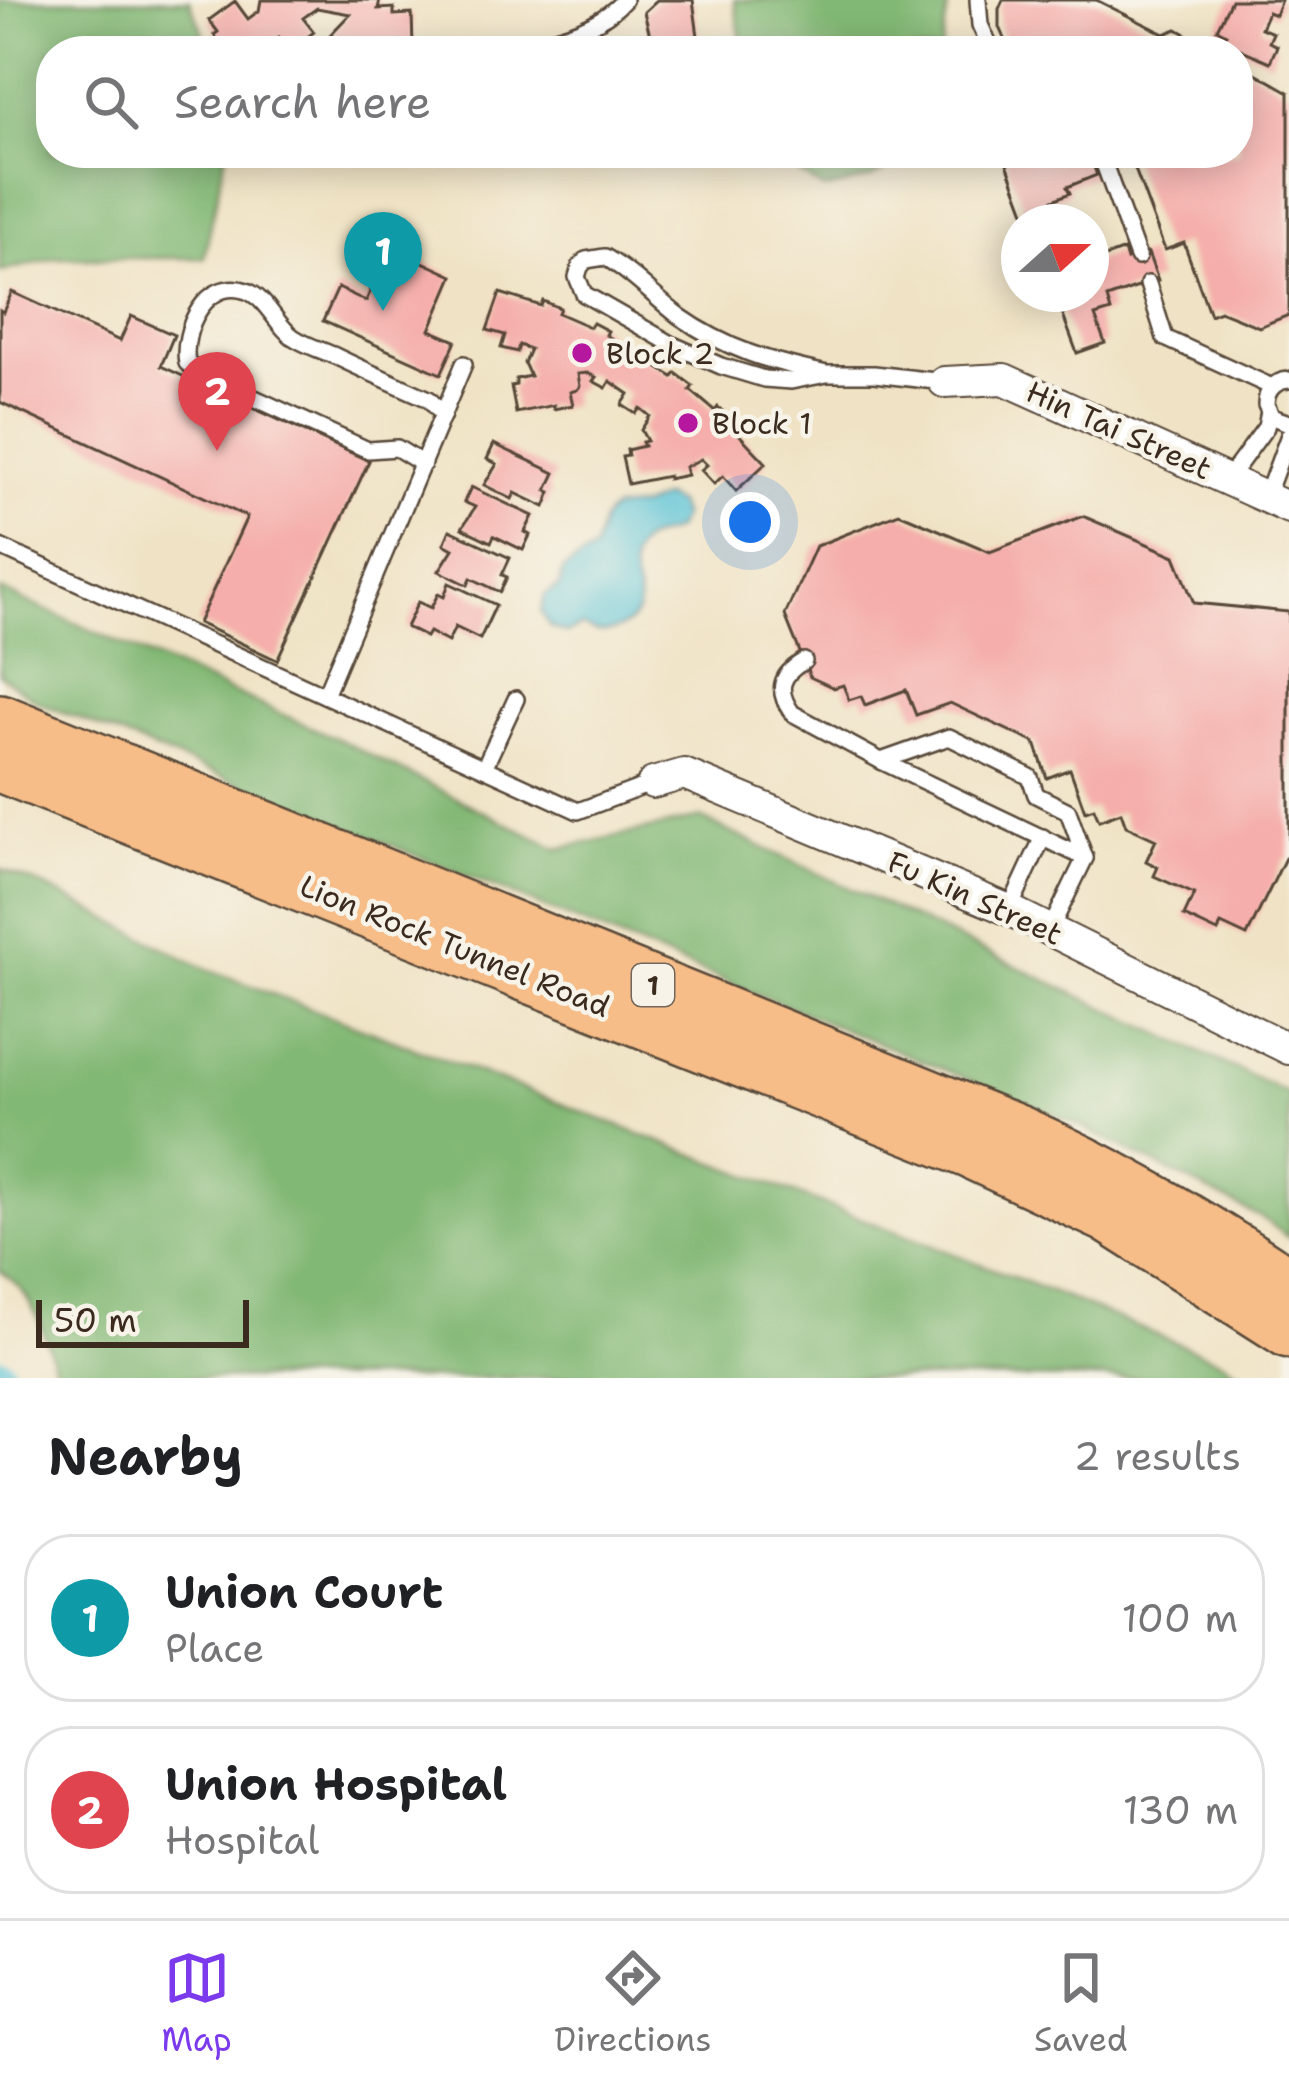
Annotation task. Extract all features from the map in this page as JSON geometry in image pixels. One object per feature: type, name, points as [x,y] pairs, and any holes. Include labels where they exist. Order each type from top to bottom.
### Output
[{"type":"highway","name":"Lion Rock Tunnel Road","points":[[0,720],[1022,1133],[1162,1203],[1289,1284]]},
{"type":"highway","name":"Lion Rock Tunnel Road","points":[[0,766],[967,1151],[1108,1217],[1289,1332]]},
{"type":"street","name":"Hin Tai Street","points":[[944,382],[1004,379],[1278,503]]},
{"type":"street","name":"Fu Kin Street","points":[[653,783],[683,774],[1009,910],[1289,1048]]},
{"type":"lane","points":[[557,36],[582,28],[624,0]]},
{"type":"lane","points":[[978,0],[985,36]]},
{"type":"lane","points":[[1105,168],[1138,257]]},
{"type":"lane","points":[[827,374],[770,362],[721,341],[675,313],[605,257],[586,260],[580,267],[577,277],[584,294],[721,366],[764,379],[874,374],[944,382]]},
{"type":"lane","points":[[1148,284],[1165,338],[1272,387]]},
{"type":"lane","points":[[423,464],[397,448],[368,450],[200,373],[187,363],[186,334],[214,293],[246,291],[295,338],[429,399],[443,416]]},
{"type":"lane","points":[[325,695],[464,364]]},
{"type":"lane","points":[[1228,479],[1266,427],[1266,399],[1272,387],[1289,380]]},
{"type":"lane","points":[[1269,412],[1277,421],[1289,423]]},
{"type":"lane","points":[[1278,503],[1289,435]]},
{"type":"lane","points":[[0,547],[578,812],[653,783]]},
{"type":"lane","points":[[804,661],[790,669],[782,683],[783,700],[792,713],[1085,858]]},
{"type":"lane","points":[[484,768],[516,700]]},
{"type":"lane","points":[[881,761],[950,737],[1030,777],[1036,795],[1068,811],[1085,858],[1050,930]]},
{"type":"lane","points":[[1009,910],[1042,837]]},
{"type":"green space","points":[[0,0],[189,0],[205,36],[36,36],[36,168],[223,168],[204,258],[56,258],[0,272]]},
{"type":"green space","points":[[734,0],[949,0],[943,36],[740,36]]},
{"type":"green space","points":[[792,168],[890,168],[870,178],[824,190]]},
{"type":"green space","points":[[0,590],[340,740],[558,849],[700,818],[1289,1094],[1289,1238],[1264,1219],[1068,1120],[38,702],[0,675]]},
{"type":"green space","points":[[0,869],[46,887],[202,967],[1014,1277],[1224,1362],[1246,1378],[58,1378],[31,1304],[0,1271]]},
{"type":"water","points":[[664,497],[677,504],[682,517],[675,530],[646,540],[634,553],[632,573],[639,603],[631,621],[604,632],[582,626],[566,633],[550,627],[541,612],[545,595],[560,586],[563,570],[594,550],[607,514]]},
{"type":"building","points":[[261,0],[380,0],[378,9],[394,8],[394,15],[412,14],[413,36],[329,36],[350,14],[317,8],[303,18],[314,32],[309,36],[214,35],[218,32],[209,20],[235,1],[248,19],[259,11]]},
{"type":"building","points":[[657,0],[693,0],[698,36],[650,36],[644,12]]},
{"type":"building","points":[[1003,0],[1096,0],[1165,34],[1177,29],[1189,36],[1003,36],[999,9]]},
{"type":"building","points":[[1231,0],[1281,0],[1275,15],[1268,12],[1261,28],[1273,33],[1269,42],[1277,46],[1270,62],[1253,55],[1253,36],[1225,36],[1217,29]]},
{"type":"building","points":[[1253,72],[1289,92],[1289,315],[1259,327],[1220,311],[1210,315],[1184,243],[1165,250],[1135,168],[1253,168]]},
{"type":"building","points":[[1009,168],[1094,168],[1097,175],[1067,187],[1070,193],[1053,200],[1054,204],[1022,204]]},
{"type":"building","points":[[390,247],[453,276],[430,330],[456,341],[441,374],[323,321],[338,288],[366,301]]},
{"type":"building","points":[[1124,250],[1127,260],[1148,253],[1158,280],[1109,297],[1109,256]]},
{"type":"building","points":[[12,292],[120,341],[131,316],[174,335],[161,366],[369,461],[277,660],[198,623],[247,517],[0,402],[0,310],[3,312]]},
{"type":"building","points":[[500,293],[541,306],[543,301],[560,308],[558,313],[590,327],[593,323],[673,377],[676,373],[693,386],[690,390],[733,421],[730,425],[766,463],[736,491],[723,476],[714,484],[701,470],[707,465],[701,459],[685,467],[687,475],[628,484],[622,457],[628,456],[627,450],[644,446],[642,442],[647,441],[641,430],[650,416],[640,408],[636,414],[622,405],[629,394],[610,381],[606,388],[587,373],[578,374],[580,386],[570,392],[573,405],[516,413],[511,386],[516,379],[530,376],[524,363],[530,349],[519,345],[517,352],[501,348],[505,335],[487,330]]},
{"type":"building","points":[[1062,312],[1108,312],[1095,316],[1105,343],[1077,353]]},
{"type":"building","points":[[494,444],[555,473],[545,507],[515,493],[512,499],[484,485],[497,464],[487,459]]},
{"type":"building","points":[[471,487],[533,516],[523,550],[462,528],[475,507],[464,502]]},
{"type":"building","points":[[899,513],[990,552],[1083,516],[1175,556],[1194,603],[1289,612],[1289,857],[1247,936],[1221,924],[1218,932],[1184,916],[1194,894],[1154,876],[1158,867],[1146,861],[1156,840],[1126,826],[1121,812],[1099,820],[1094,808],[1085,811],[1070,769],[1047,778],[1035,743],[950,703],[916,715],[906,690],[865,705],[861,696],[849,700],[843,685],[834,688],[810,677],[785,615],[816,546]]},
{"type":"building","points":[[450,530],[510,558],[500,592],[471,578],[468,585],[439,571],[453,549],[444,544]]},
{"type":"building","points":[[449,583],[496,605],[480,639],[455,627],[448,642],[406,627],[418,602],[431,608],[438,594],[444,597]]},
{"type":"waterway","points":[[0,1372],[2,1378]]},
{"type":"place","name":"Union Court","points":[[383,311]]},
{"type":"place","name":"Block 2","points":[[582,353]]},
{"type":"place","name":"Block 1","points":[[688,423]]},
{"type":"place","name":"Union Hospital","points":[[217,451]]}]
